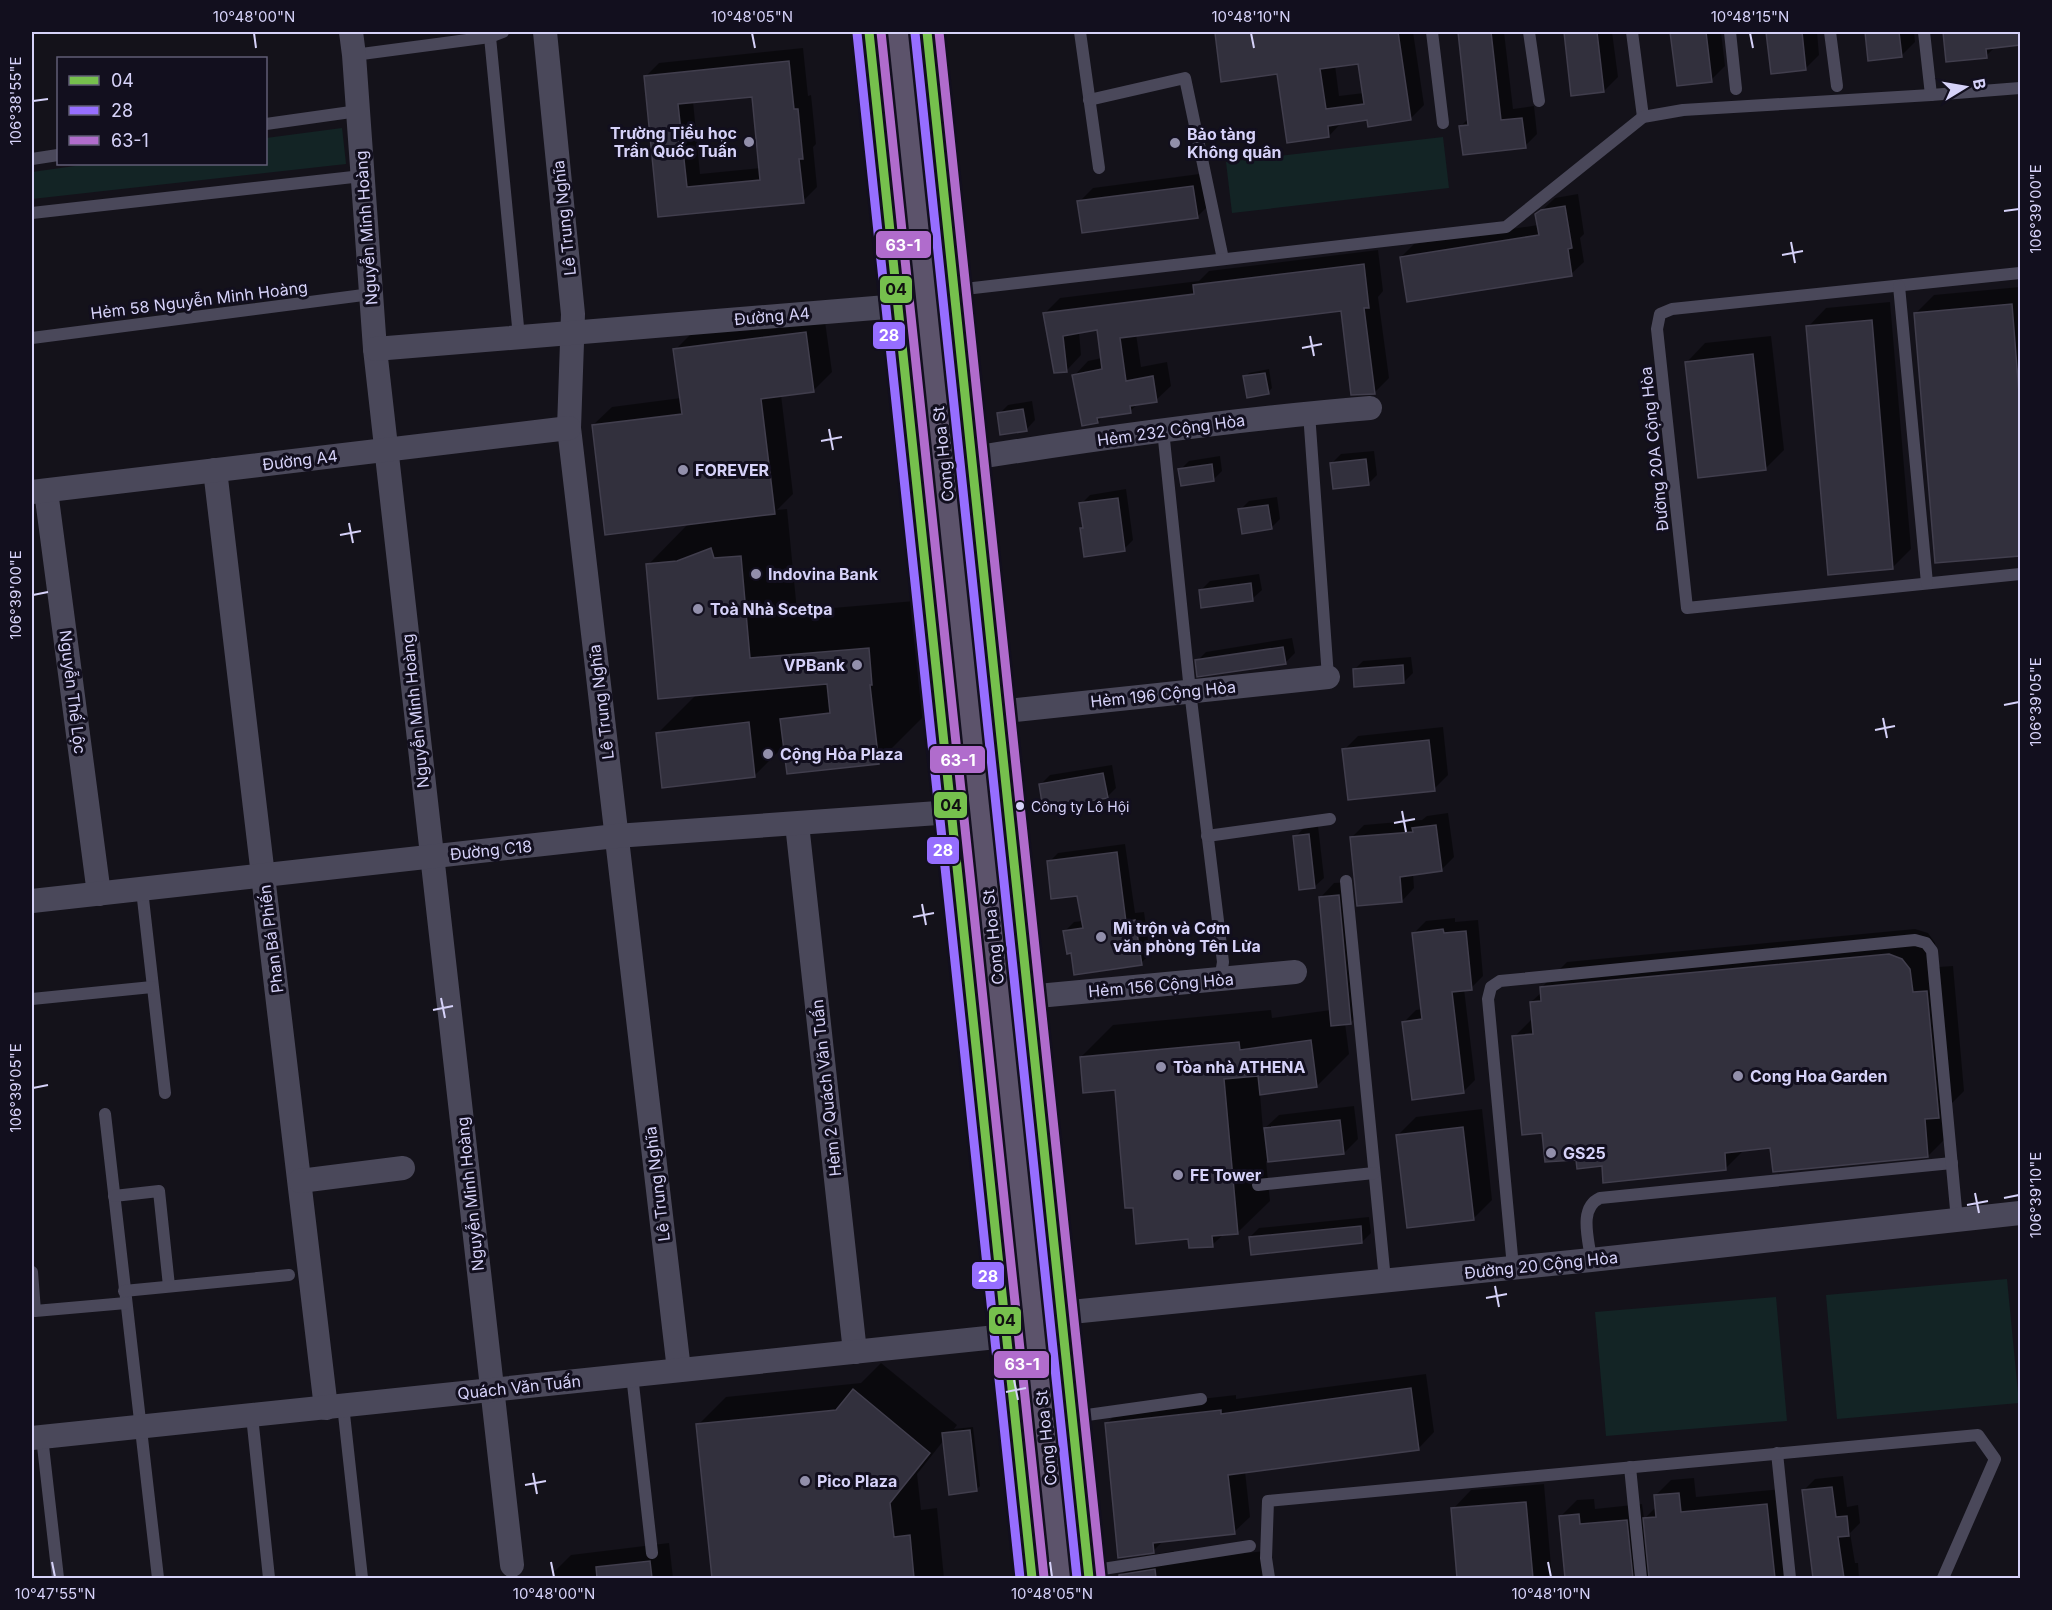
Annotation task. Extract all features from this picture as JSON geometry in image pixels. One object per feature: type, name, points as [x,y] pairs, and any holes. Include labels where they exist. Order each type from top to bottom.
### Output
[{"type":"main road","name":"Cong Hoa St","points":[[869,32],[927,297],[973,458],[997,712],[1072,1417],[1079,1576]]},
{"type":"main road","points":[[897,32],[927,297]]},
{"type":"main road","name":"Cong Hoa St","points":[[927,32],[927,297],[952,812],[1032,1578]]},
{"type":"main road","name":"Cong Hoa St","points":[[927,297],[1079,1576]]},
{"type":"street","name":"Nguyễn Minh Hoàng","points":[[351,32],[375,349],[512,1565]]},
{"type":"street","name":"Lê Trung Nghĩa","points":[[545,32],[573,314],[569,428],[679,1370]]},
{"type":"street","name":"Đường A4","points":[[375,349],[927,297]]},
{"type":"street","name":"Hẻm 232 Cộng Hòa","points":[[973,458],[1163,430],[1370,408]]},
{"type":"street","name":"Đường A4","points":[[39,491],[569,428]]},
{"type":"street","name":"Phan Bá Phiến","points":[[215,471],[300,1181],[334,1407]]},
{"type":"street","name":"Nguyễn Thế Lộc","points":[[39,491],[99,894]]},
{"type":"street","name":"Hẻm 196 Cộng Hòa","points":[[997,712],[1328,677]]},
{"type":"street","name":"Đường C18","points":[[32,902],[616,836],[952,812]]},
{"type":"street","name":"Hẻm 2 Quách Văn Tuấn","points":[[797,824],[855,1352]]},
{"type":"street","name":"Hẻm 156 Cộng Hòa","points":[[1027,997],[1295,972]]},
{"type":"street","points":[[300,1181],[403,1168]]},
{"type":"street","name":"Đường 20 Cộng Hòa","points":[[1061,1313],[1591,1260],[2020,1213]]},
{"type":"street","name":"Quách Văn Tuấn","points":[[37,1438],[1006,1336]]},
{"type":"lane","points":[[354,55],[490,37],[503,32]]},
{"type":"lane","points":[[1080,32],[1099,168]]},
{"type":"lane","points":[[1432,32],[1443,123]]},
{"type":"lane","points":[[1529,32],[1539,101]]},
{"type":"lane","points":[[1632,32],[1643,117]]},
{"type":"lane","points":[[1730,32],[1736,89]]},
{"type":"lane","points":[[1830,32],[1837,86]]},
{"type":"lane","points":[[1924,32],[1931,95]]},
{"type":"lane","points":[[490,37],[519,337]]},
{"type":"lane","points":[[1089,100],[1185,78],[1223,259]]},
{"type":"lane","points":[[927,297],[1223,259],[1506,227],[1643,117],[1683,110],[1931,95],[2020,87]]},
{"type":"lane","points":[[267,124],[358,111]]},
{"type":"lane","points":[[32,159],[57,155]]},
{"type":"lane","points":[[32,213],[362,176]]},
{"type":"lane","name":"Đường 20A Cộng Hòa","points":[[2020,273],[1672,309],[1660,314],[1657,329],[1687,608],[2020,574]]},
{"type":"lane","points":[[1899,286],[1927,583]]},
{"type":"lane","name":"Hẻm 58 Nguyễn Minh Hoàng","points":[[32,338],[371,294]]},
{"type":"lane","points":[[1309,413],[1328,677]]},
{"type":"lane","points":[[1163,430],[1190,691],[1222,962],[1221,980]]},
{"type":"lane","points":[[1207,836],[1330,819]]},
{"type":"lane","points":[[1346,881],[1385,1280]]},
{"type":"lane","points":[[142,890],[165,1093]]},
{"type":"lane","points":[[1513,1268],[1488,999],[1491,987],[1500,981],[1915,940],[1926,943],[1932,951],[1958,1220]]},
{"type":"lane","points":[[32,999],[152,987]]},
{"type":"lane","points":[[105,1114],[158,1578]]},
{"type":"lane","points":[[1591,1260],[1588,1208],[1593,1201],[1600,1198],[1952,1163]]},
{"type":"lane","points":[[1258,1185],[1374,1173]]},
{"type":"lane","points":[[114,1196],[159,1191],[169,1287]]},
{"type":"lane","points":[[32,1272],[35,1311],[125,1297],[169,1287],[289,1275]]},
{"type":"lane","points":[[632,1376],[652,1553]]},
{"type":"lane","points":[[1072,1417],[1202,1399]]},
{"type":"lane","points":[[334,1407],[362,1578]]},
{"type":"lane","points":[[252,1416],[269,1578]]},
{"type":"lane","points":[[1269,1578],[1266,1558],[1268,1501],[1978,1435],[1995,1459],[1943,1578]]},
{"type":"lane","points":[[37,1438],[58,1578]]},
{"type":"lane","points":[[1777,1453],[1790,1578]]},
{"type":"lane","points":[[1630,1467],[1641,1578]]},
{"type":"lane","points":[[1079,1576],[1250,1546]]},
{"type":"shaded area","points":[[342,128],[346,164],[32,199],[32,172],[82,165],[267,165],[267,138]]},
{"type":"shaded area","points":[[1443,137],[1449,188],[1232,213],[1226,162]]},
{"type":"shaded area","points":[[2007,1279],[2019,1403],[1837,1419],[1826,1295]]},
{"type":"shaded area","points":[[1776,1297],[1787,1421],[1606,1436],[1595,1312]]},
{"type":"building","points":[[1398,32],[1411,120],[1368,127],[1367,120],[1328,126],[1329,137],[1287,143],[1277,74],[1221,82],[1215,33]],"holes":[[[1358,64],[1364,104],[1326,109],[1320,69]]]},
{"type":"building","points":[[1458,32],[1491,32],[1501,120],[1522,118],[1526,148],[1463,155],[1459,126],[1468,125]]},
{"type":"building","points":[[1564,32],[1597,32],[1604,92],[1571,96]]},
{"type":"building","points":[[1670,32],[1706,32],[1712,82],[1677,86]]},
{"type":"building","points":[[1766,32],[1802,32],[1806,70],[1771,74]]},
{"type":"building","points":[[1865,32],[1899,32],[1902,57],[1868,61]]},
{"type":"building","points":[[1943,32],[2020,32],[2020,45],[1986,49],[1987,58],[1946,62]]},
{"type":"building","points":[[789,61],[794,109],[798,109],[803,159],[799,159],[804,203],[658,217],[644,76]],"holes":[[[752,97],[760,180],[687,187],[678,104]]]},
{"type":"building","points":[[1193,186],[1198,218],[1082,233],[1077,201]]},
{"type":"building","points":[[1565,206],[1572,248],[1568,249],[1572,276],[1407,302],[1400,257],[1539,235],[1535,214],[1541,210]]},
{"type":"building","points":[[1364,264],[1369,308],[1364,308],[1375,394],[1351,395],[1341,311],[1120,338],[1126,381],[1153,376],[1157,402],[1130,406],[1131,413],[1097,418],[1098,423],[1082,426],[1072,375],[1102,369],[1097,330],[1063,336],[1067,372],[1054,373],[1043,313],[1194,294],[1193,285]]},
{"type":"building","points":[[2012,304],[2020,406],[2020,556],[1935,563],[1914,313]]},
{"type":"building","points":[[1872,320],[1893,569],[1828,575],[1806,326]]},
{"type":"building","name":"FOREVER","points":[[806,332],[814,392],[761,399],[775,514],[605,535],[592,425],[682,414],[673,349]]},
{"type":"building","points":[[1753,354],[1766,470],[1698,478],[1685,362]]},
{"type":"building","points":[[1265,373],[1269,394],[1247,398],[1243,376]]},
{"type":"building","points":[[1023,409],[1027,431],[1000,435],[997,413]]},
{"type":"building","points":[[1366,459],[1369,485],[1333,489],[1330,463]]},
{"type":"building","points":[[1212,464],[1214,481],[1181,486],[1178,469]]},
{"type":"building","points":[[1118,498],[1125,551],[1084,557],[1079,503]]},
{"type":"building","points":[[1268,505],[1272,529],[1242,534],[1238,509]]},
{"type":"building","points":[[711,548],[714,558],[741,556],[750,658],[869,648],[872,685],[870,685],[879,764],[787,774],[780,719],[830,713],[827,684],[658,699],[646,564],[677,561]]},
{"type":"building","points":[[1251,583],[1253,601],[1201,608],[1199,590]]},
{"type":"building","points":[[1283,647],[1286,664],[1197,677],[1195,660]]},
{"type":"building","points":[[1403,665],[1404,683],[1354,687],[1353,669]]},
{"type":"building","points":[[749,722],[755,777],[662,788],[656,733]]},
{"type":"building","points":[[1429,740],[1435,791],[1348,800],[1342,749]]},
{"type":"building","points":[[1103,773],[1108,798],[1043,809],[1039,784]]},
{"type":"building","points":[[1436,825],[1442,871],[1400,877],[1402,902],[1357,906],[1350,837],[1413,832],[1412,828]]},
{"type":"building","points":[[1309,834],[1315,888],[1299,890],[1293,836]]},
{"type":"building","points":[[1117,852],[1126,922],[1135,920],[1142,965],[1074,975],[1071,953],[1067,954],[1063,931],[1083,928],[1077,896],[1051,899],[1047,861]]},
{"type":"building","points":[[1339,895],[1351,1024],[1331,1026],[1319,897]]},
{"type":"building","points":[[1443,929],[1444,933],[1466,931],[1472,990],[1452,992],[1464,1093],[1412,1100],[1402,1022],[1422,1019],[1412,933]]},
{"type":"building","name":"Cong Hoa Garden","points":[[1889,954],[1902,959],[1910,969],[1913,992],[1927,991],[1939,1118],[1925,1119],[1928,1157],[1773,1172],[1770,1148],[1725,1153],[1726,1170],[1603,1183],[1602,1166],[1577,1169],[1576,1160],[1545,1162],[1542,1133],[1522,1135],[1512,1036],[1533,1034],[1530,1002],[1541,1001],[1540,987]]},
{"type":"building","points":[[1311,1040],[1317,1087],[1260,1095],[1258,1076],[1224,1079],[1238,1234],[1212,1236],[1213,1247],[1189,1248],[1188,1239],[1136,1244],[1133,1208],[1125,1208],[1115,1090],[1083,1093],[1080,1057],[1239,1042],[1240,1050]]},
{"type":"building","points":[[1340,1120],[1344,1154],[1268,1162],[1264,1128]]},
{"type":"building","points":[[1463,1127],[1474,1220],[1407,1228],[1396,1135]]},
{"type":"building","points":[[1361,1226],[1362,1243],[1251,1255],[1249,1237]]},
{"type":"building","points":[[1411,1388],[1419,1450],[1228,1475],[1235,1534],[1153,1543],[1154,1553],[1118,1558],[1105,1423],[1221,1410],[1221,1414]]},
{"type":"building","name":"Pico Plaza","points":[[853,1389],[930,1453],[890,1503],[894,1537],[910,1535],[914,1578],[712,1578],[696,1424],[836,1410]]},
{"type":"building","points":[[970,1430],[977,1491],[949,1495],[942,1433]]},
{"type":"building","points":[[1832,1487],[1836,1517],[1847,1516],[1849,1536],[1838,1537],[1844,1578],[1813,1578],[1802,1490]]},
{"type":"building","points":[[1679,1493],[1681,1512],[1767,1504],[1775,1578],[1649,1578],[1643,1518],[1656,1517],[1654,1495]]},
{"type":"building","points":[[1526,1502],[1533,1578],[1457,1578],[1451,1508]]},
{"type":"building","points":[[1579,1514],[1580,1524],[1627,1520],[1633,1578],[1565,1578],[1559,1516]]},
{"type":"building","points":[[650,1561],[652,1578],[597,1578],[596,1567]]},
{"type":"building","points":[[1155,1569],[1156,1578],[1119,1578],[1119,1575]]},
{"type":"transit line","name":"04","points":[[869,32],[1032,1578]]},
{"type":"transit line","name":"63-1","points":[[881,32],[1044,1577]]},
{"type":"transit line","name":"04","points":[[927,32],[1089,1578]]},
{"type":"transit line","name":"63-1","points":[[939,32],[1101,1577]]},
{"type":"transit line","name":"28","points":[[857,33],[1020,1578]]},
{"type":"transit line","name":"28","points":[[915,33],[1077,1578]]},
{"type":"place","name":"Trường Tiểu học Trần Quốc Tuấn","points":[[749,142]]},
{"type":"place","name":"Bảo tàng Không quân","points":[[1175,143]]},
{"type":"place","name":"FOREVER","points":[[683,470]]},
{"type":"place","name":"Indovina Bank","points":[[756,574]]},
{"type":"place","name":"Toà Nhà Scetpa","points":[[698,609]]},
{"type":"place","name":"VPBank","points":[[857,665]]},
{"type":"place","name":"Cộng Hòa Plaza","points":[[768,754]]},
{"type":"place","name":"Công ty Lô Hội","points":[[1020,806]]},
{"type":"place","name":"Mì trộn và Cơm văn phòng Tên Lửa","points":[[1101,937]]},
{"type":"place","name":"Tòa nhà ATHENA","points":[[1161,1067]]},
{"type":"place","name":"Cong Hoa Garden","points":[[1738,1076]]},
{"type":"place","name":"GS25","points":[[1551,1153]]},
{"type":"place","name":"FE Tower","points":[[1178,1175]]},
{"type":"place","name":"Pico Plaza","points":[[805,1481]]}]
